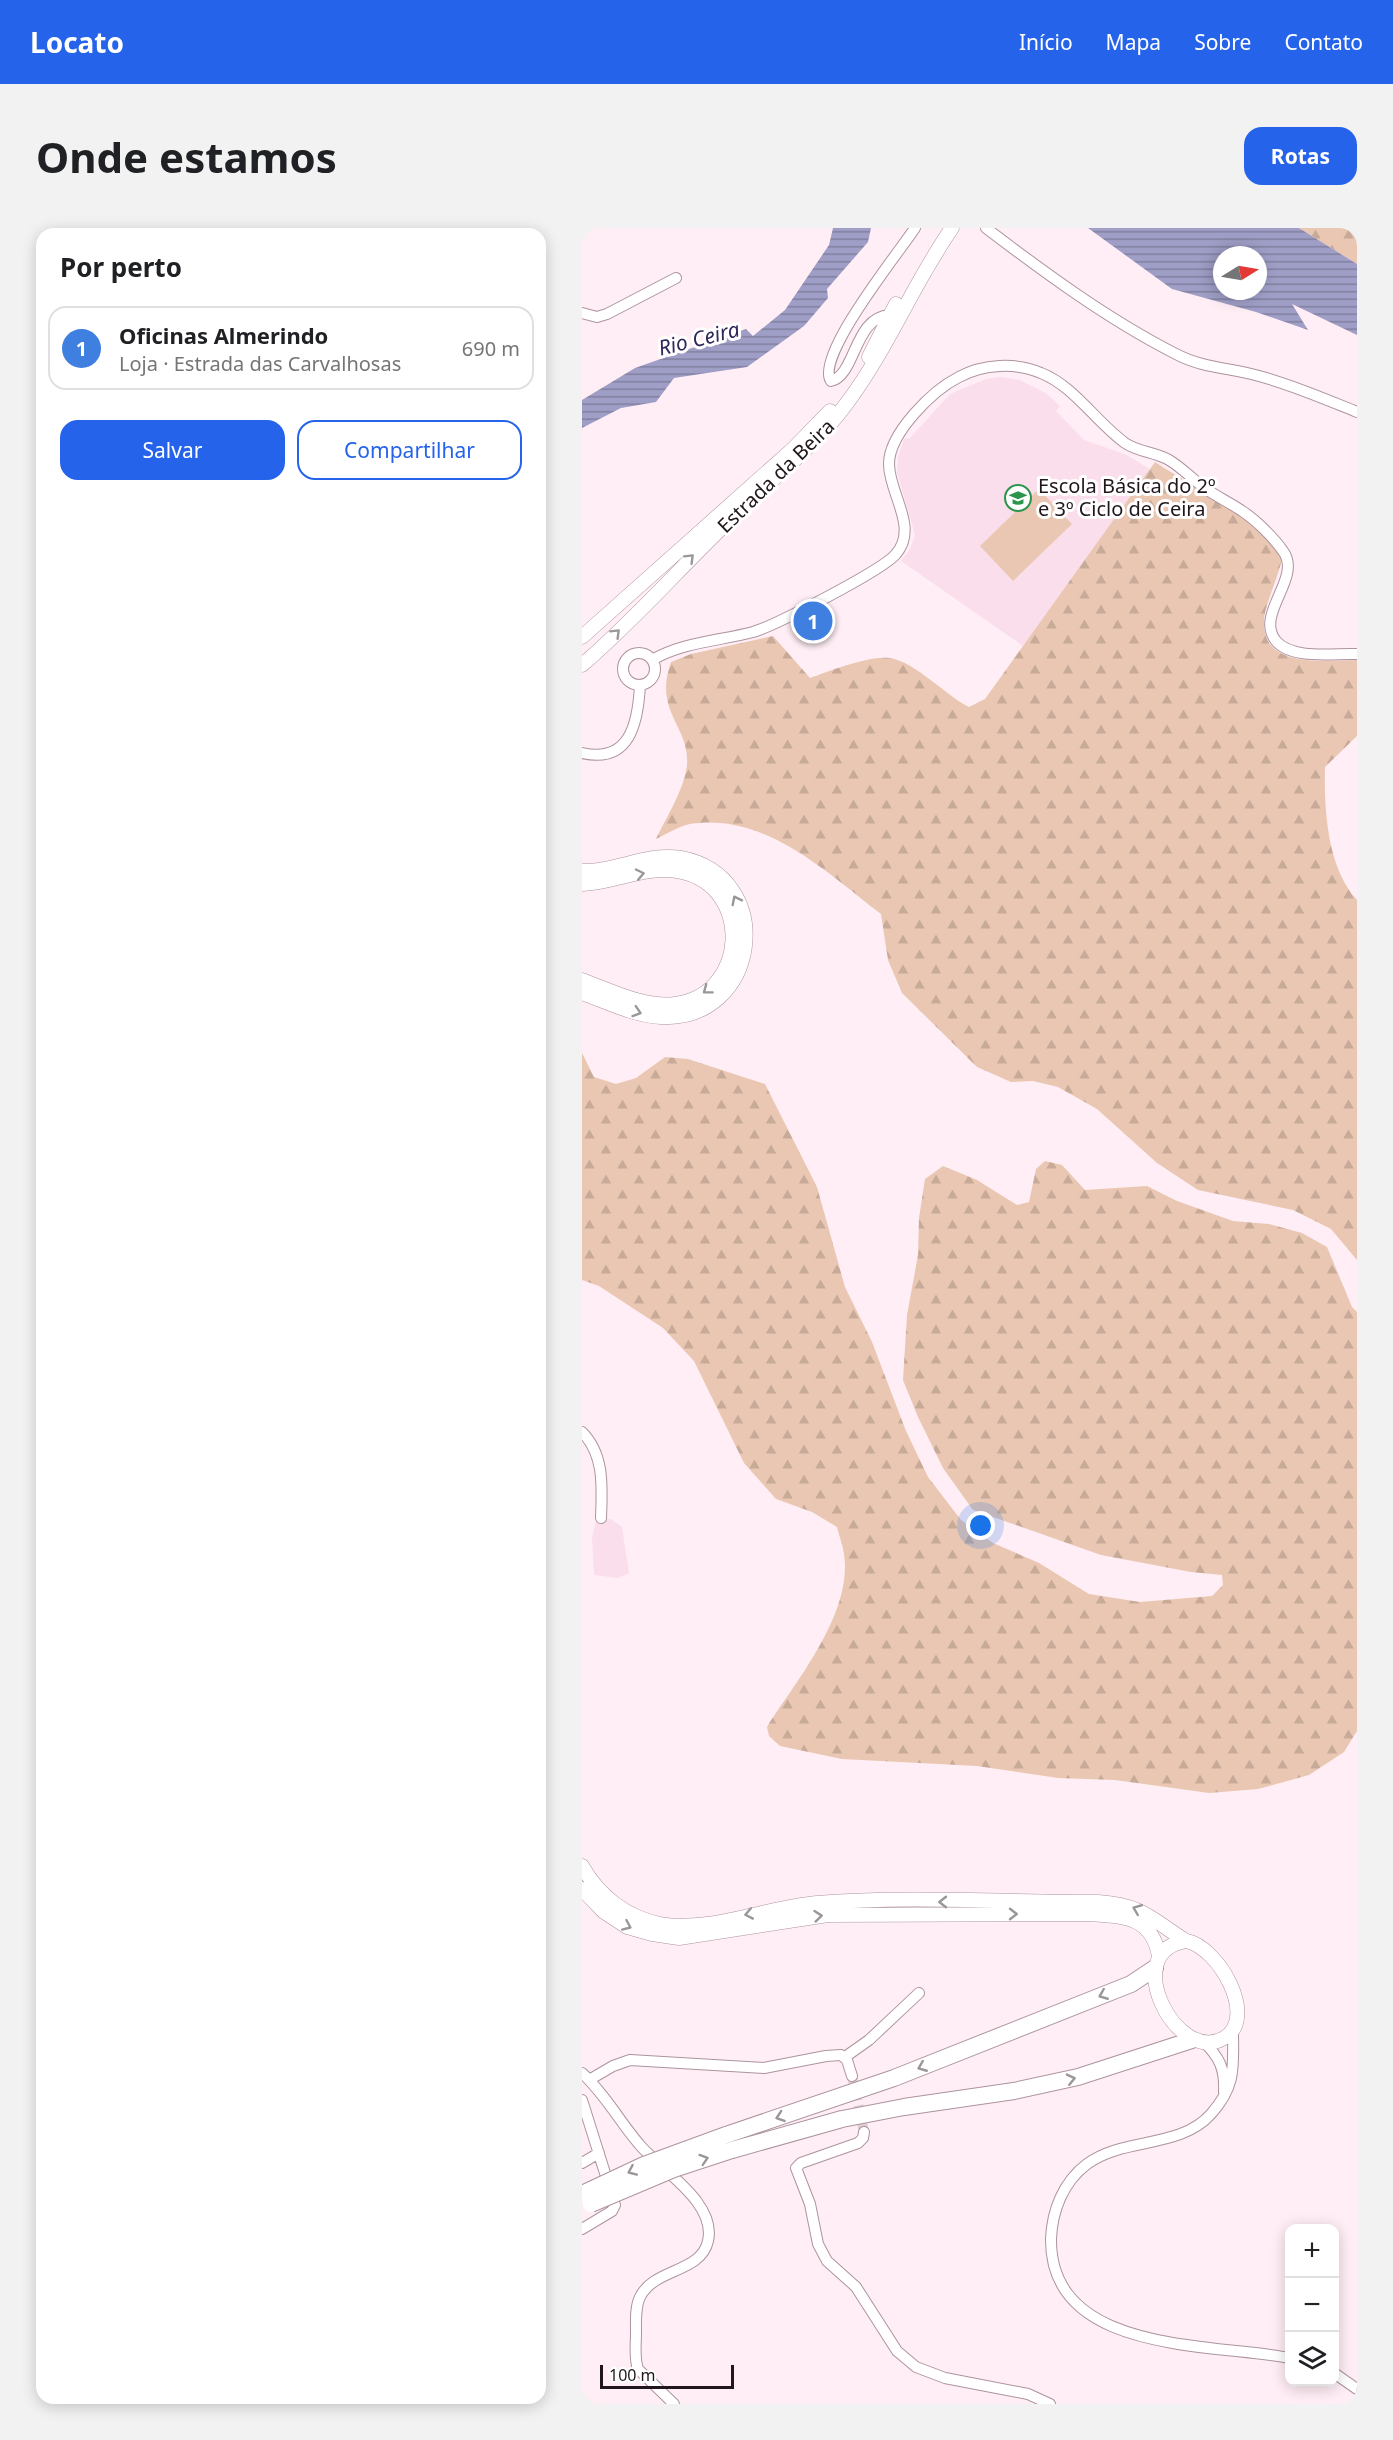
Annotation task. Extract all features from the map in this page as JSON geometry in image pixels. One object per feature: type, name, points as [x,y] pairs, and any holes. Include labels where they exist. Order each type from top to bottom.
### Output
[{"type":"highway","points":[[582,2209],[729,2142],[834,2098],[894,2078],[1131,1984],[1157,1962]]},
{"type":"highway","points":[[582,2194],[644,2165],[729,2142],[904,2107],[1014,2091],[1078,2077],[1198,2041]]},
{"type":"main road","name":"Estrada da Beira","points":[[582,637],[821,421],[867,360],[914,270],[941,228]]},
{"type":"main road","name":"Estrada da Beira","points":[[582,665],[738,512],[818,439],[838,416],[873,367],[924,270],[952,228]]},
{"type":"main road","points":[[582,871],[659,857],[693,861],[713,871],[735,895],[743,917],[747,943],[741,965],[730,985],[709,1005],[690,1014],[671,1017],[649,1016],[582,993]]},
{"type":"main road","points":[[582,884],[657,871],[688,873],[704,881],[717,893],[729,912],[734,934],[732,956],[721,978],[704,993],[684,1002],[664,1004],[639,1000],[582,980]]},
{"type":"main road","points":[[582,1866],[600,1892],[618,1907],[636,1917],[668,1925],[705,1923],[828,1902],[1098,1902],[1125,1904],[1144,1911],[1186,1941],[1200,1945],[1213,1957],[1226,1975],[1234,1994],[1237,2014],[1233,2030],[1223,2039],[1198,2041],[1176,2025],[1157,1987],[1154,1938],[1143,1926],[1125,1918],[1088,1914],[828,1915],[785,1920],[701,1936],[664,1937],[641,1932],[616,1921],[595,1904],[582,1889]]},
{"type":"main road","points":[[1157,1962],[1172,1944],[1186,1941]]},
{"type":"street","points":[[890,315],[880,316],[870,323],[840,375],[831,381],[828,373],[844,328],[915,228]]},
{"type":"street","points":[[986,228],[1104,311],[1176,355],[1212,368],[1256,375],[1306,390],[1357,412]]},
{"type":"street","points":[[582,312],[597,317],[607,314],[676,278]]},
{"type":"street","points":[[652,660],[674,649],[756,631],[830,595],[890,560],[901,545],[905,525],[889,465],[896,440],[940,389],[961,375],[999,366],[1025,368],[1042,373],[1057,382],[1125,442],[1169,460],[1210,492],[1243,512],[1285,553],[1288,562],[1271,617],[1271,628],[1275,640],[1294,652],[1357,654]]},
{"type":"street","points":[[639,653],[652,660],[654,675],[647,683],[640,685],[632,683],[625,677],[625,663],[631,656],[639,653]]},
{"type":"street","points":[[582,753],[606,754],[623,745],[637,717],[640,685]]},
{"type":"street","points":[[582,1432],[592,1444],[600,1464],[600,1518]]},
{"type":"street","points":[[674,2404],[638,2369],[637,2306],[647,2287],[696,2260],[703,2253],[709,2238],[709,2228],[706,2218],[690,2193],[643,2149],[609,2100],[586,2076],[630,2060],[764,2068],[819,2057],[844,2057],[869,2040],[919,1993]]},
{"type":"street","points":[[1233,2030],[1233,2078],[1211,2114],[1178,2135],[1130,2145],[1099,2156],[1072,2178],[1055,2210],[1051,2248],[1054,2266],[1072,2300],[1086,2313],[1118,2331],[1155,2339],[1285,2357]]},
{"type":"street","points":[[1198,2041],[1221,2064],[1225,2079],[1224,2095]]},
{"type":"street","points":[[844,2057],[852,2076]]},
{"type":"street","points":[[582,2100],[614,2200],[614,2208],[582,2229]]},
{"type":"street","points":[[864,2132],[863,2138],[858,2143],[801,2163],[796,2168],[810,2204],[818,2244],[828,2261],[856,2287],[897,2351],[916,2367],[945,2378],[1028,2394],[1050,2404]]},
{"type":"street","points":[[582,2163],[599,2153]]},
{"type":"street","points":[[1339,2376],[1357,2389]]},
{"type":"shaded area","name":"Escola Básica do 2º e 3º Ciclo de Ceira","points":[[1001,377],[1020,380],[1047,394],[1060,406],[1056,411],[1084,440],[1127,455],[1151,470],[1023,646],[901,561],[910,549],[915,535],[897,472],[898,457],[904,439],[910,438],[950,394],[986,379]]},
{"type":"shaded area","points":[[597,1518],[611,1519],[622,1527],[629,1573],[618,1578],[594,1575],[592,1537]]},
{"type":"green space","points":[[1299,228],[1357,228],[1357,264]]},
{"type":"green space","points":[[1155,462],[1241,517],[1271,543],[1282,558],[1266,607],[1264,621],[1266,637],[1273,648],[1284,655],[1298,659],[1357,660],[1357,736],[1325,767],[1325,784],[1329,837],[1333,855],[1347,887],[1357,900],[1357,1260],[1331,1229],[1293,1210],[1198,1190],[1157,1163],[1097,1109],[1058,1087],[1033,1081],[1011,1082],[977,1067],[902,993],[888,960],[881,914],[817,864],[793,849],[769,836],[744,827],[718,823],[686,825],[656,839],[679,793],[687,765],[683,739],[666,694],[671,662],[691,654],[773,636],[810,678],[861,661],[890,658],[910,666],[969,707],[985,699]]},
{"type":"green space","points":[[1039,489],[1072,524],[1013,581],[980,546]]},
{"type":"green space","points":[[582,1053],[594,1077],[616,1084],[636,1078],[665,1057],[688,1059],[765,1084],[817,1187],[845,1287],[872,1342],[906,1431],[928,1477],[961,1520],[993,1543],[1039,1563],[1089,1594],[1140,1602],[1212,1596],[1223,1585],[1222,1575],[1191,1572],[1101,1555],[973,1510],[943,1468],[903,1380],[907,1315],[918,1255],[919,1218],[925,1179],[943,1166],[977,1180],[1017,1205],[1029,1202],[1036,1169],[1045,1161],[1062,1165],[1085,1190],[1147,1186],[1177,1201],[1233,1221],[1269,1224],[1302,1233],[1327,1247],[1352,1307],[1357,1312],[1357,1731],[1344,1752],[1309,1775],[1258,1789],[1209,1793],[1115,1780],[1058,1778],[977,1766],[842,1759],[780,1746],[769,1736],[767,1727],[807,1667],[832,1622],[845,1576],[842,1544],[837,1527],[812,1512],[776,1499],[744,1463],[694,1361],[663,1328],[599,1286],[582,1280]]},
{"type":"water","name":"Rio Ceira","points":[[833,228],[871,228],[868,242],[827,289],[828,298],[804,326],[747,367],[674,378],[656,402],[621,408],[582,428],[582,400],[635,368],[746,329],[753,336],[785,310],[829,245]]},
{"type":"water","points":[[1088,228],[1299,228],[1357,264],[1357,335],[1292,304],[1308,330],[1256,312],[1172,289]]},
{"type":"tunnel","points":[[852,2076],[864,2132]]},
{"type":"place","name":"Escola Básica do 2º e 3º Ciclo de Ceira","points":[[1018,498]]},
{"type":"place","name":"Oficinas Almerindo","points":[[813,621]]}]
